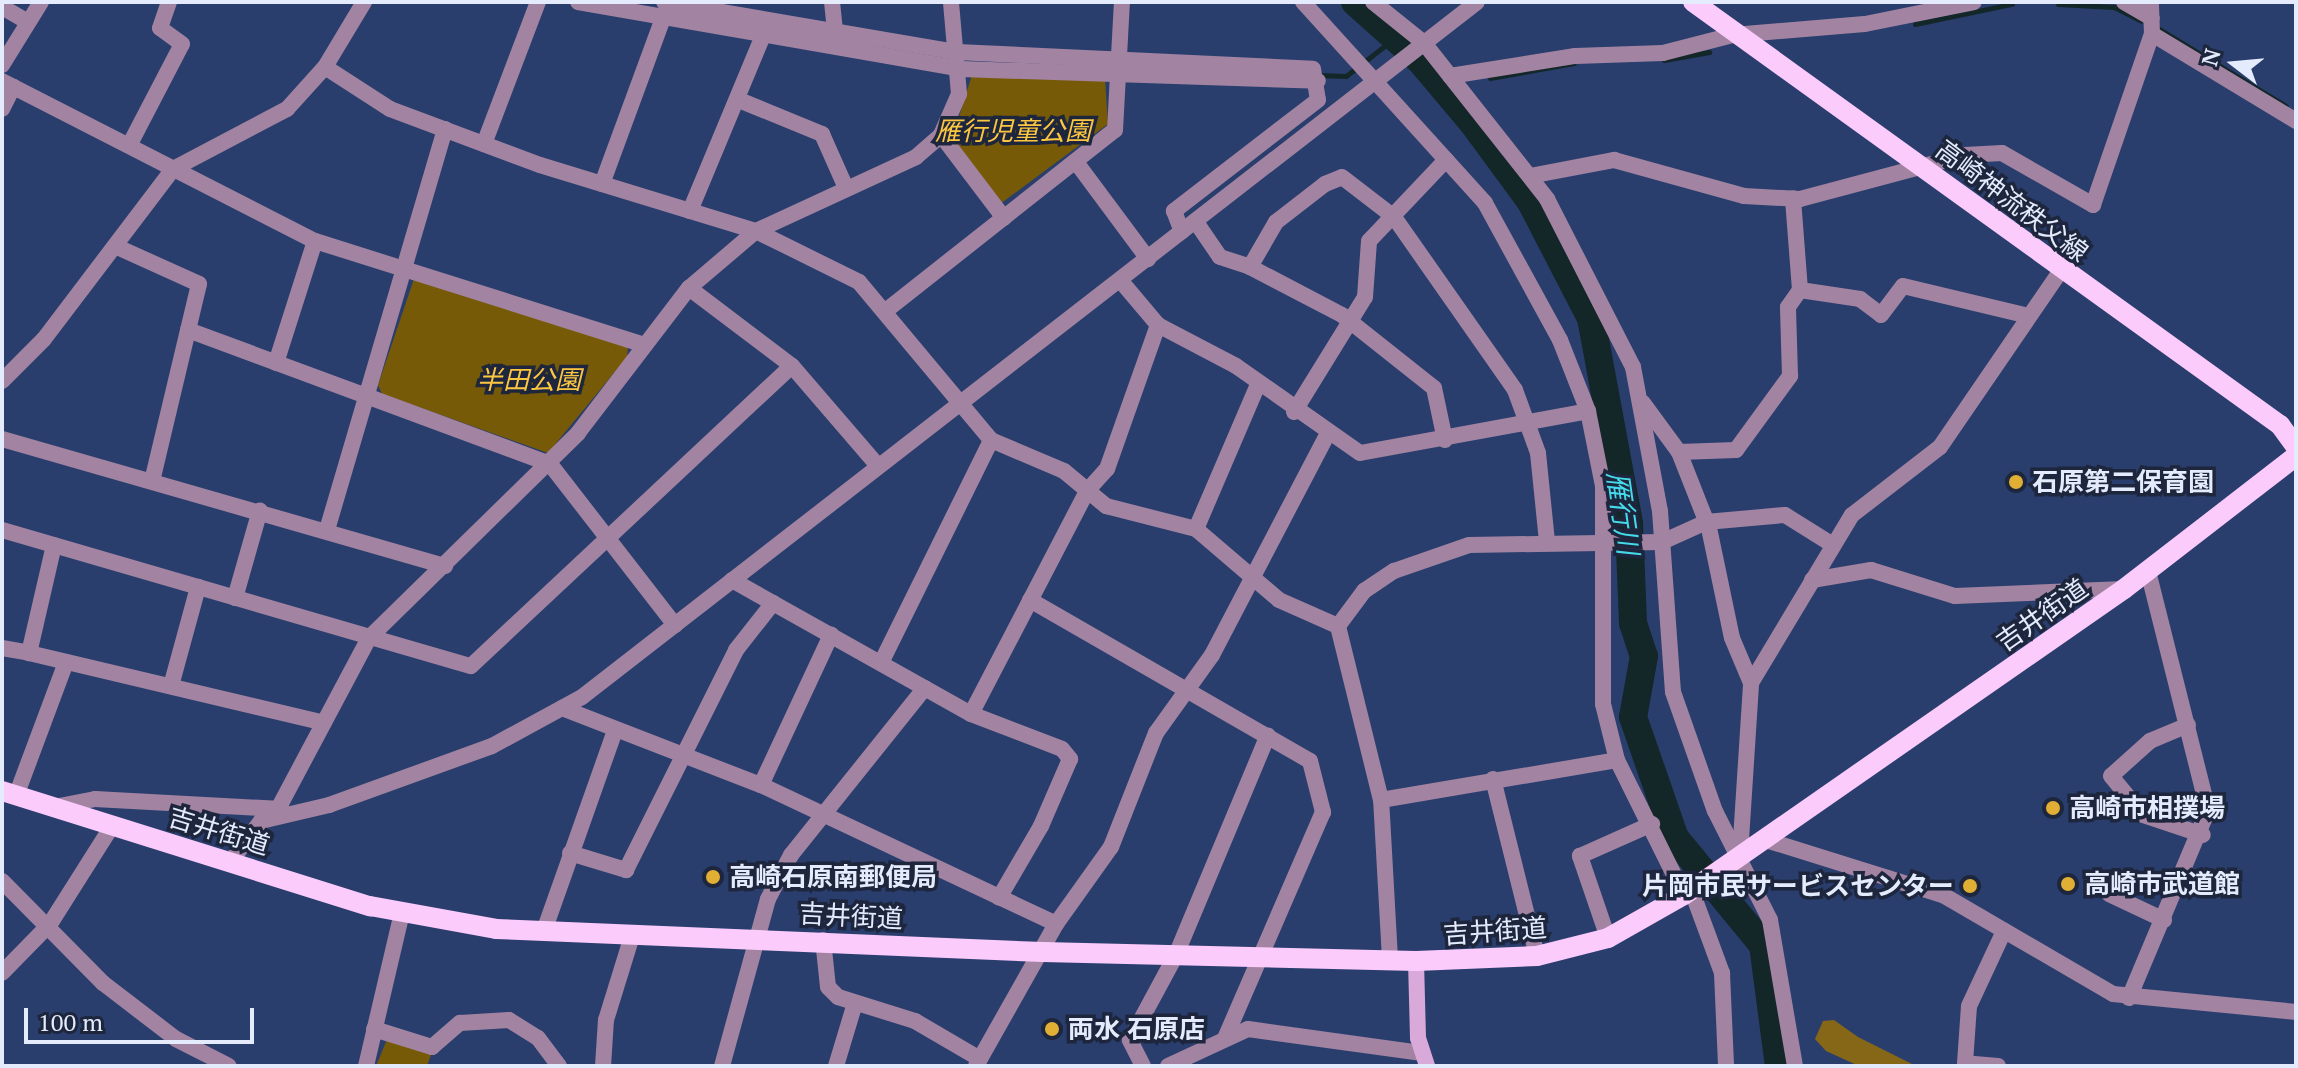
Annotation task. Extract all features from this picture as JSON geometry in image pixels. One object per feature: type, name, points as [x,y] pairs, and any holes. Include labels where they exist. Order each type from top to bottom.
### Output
[{"type":"main road","name":"高崎神流秩父線","points":[[1693,2],[1733,35],[1921,165],[2061,270],[2280,425],[2296,447]]},
{"type":"main road","name":"吉井街道","points":[[1736,858],[2124,589],[2296,456]]},
{"type":"main road","name":"吉井街道","points":[[9,794],[402,912],[544,931],[632,936],[823,940],[1043,952],[1416,961],[1537,956],[1608,938],[1691,889]]},
{"type":"main road","points":[[1691,889],[1736,858]]},
{"type":"main road","points":[[1416,961],[1424,1059]]},
{"type":"street","points":[[2,65],[41,2]]},
{"type":"street","points":[[131,142],[182,44],[160,28],[169,2]]},
{"type":"street","points":[[2,381],[115,246],[173,169],[287,109],[325,67],[364,2]]},
{"type":"street","points":[[484,144],[538,2]]},
{"type":"street","points":[[578,2],[721,13],[768,26],[959,61],[1120,67],[1318,81],[1318,100],[1174,211],[1182,232]]},
{"type":"street","points":[[832,2],[836,38]]},
{"type":"street","points":[[231,861],[261,821],[283,810],[369,638],[550,464],[689,288],[756,231],[916,157],[941,135],[959,94],[959,61],[951,2]]},
{"type":"street","points":[[888,309],[1115,130],[1122,2]]},
{"type":"street","points":[[1303,2],[1485,203],[1523,267],[1588,411],[1603,486],[1603,704],[1617,760],[1691,889],[1722,973],[1726,1066]]},
{"type":"street","points":[[1373,2],[1424,43],[1530,176],[1596,290],[1640,398],[1662,542],[1673,692],[1715,811],[1777,942],[1795,1066]]},
{"type":"street","points":[[52,807],[95,799],[283,810],[329,805],[411,777],[562,708],[675,625],[1477,2]]},
{"type":"street","points":[[1450,76],[1575,56],[1663,53],[1733,35],[1974,2]]},
{"type":"street","points":[[2124,2],[2296,121]]},
{"type":"street","points":[[2,7],[28,22]]},
{"type":"street","points":[[602,184],[666,7]]},
{"type":"street","points":[[1530,176],[1614,160],[1744,196],[1793,198],[1921,165],[2002,153],[2093,205],[2151,18]]},
{"type":"street","points":[[690,211],[768,26]]},
{"type":"street","points":[[325,67],[390,109],[602,184],[756,231],[859,282],[888,309],[991,440],[1064,471],[1106,506],[1196,529],[1279,600],[1338,626]]},
{"type":"street","points":[[2,109],[7,84],[131,142],[173,169],[315,241],[645,345]]},
{"type":"street","points":[[739,100],[822,134],[846,188]]},
{"type":"street","points":[[327,530],[445,129]]},
{"type":"street","points":[[941,135],[1004,218]]},
{"type":"street","points":[[1294,412],[1365,297],[1369,241],[1446,160]]},
{"type":"street","points":[[1076,162],[1148,259]]},
{"type":"street","points":[[1250,267],[1276,222],[1342,177],[1394,217],[1515,390],[1528,423],[1547,541]]},
{"type":"street","points":[[1679,452],[1736,450],[1773,407],[1790,376],[1788,307],[1800,290],[1793,198]]},
{"type":"street","points":[[1196,222],[1220,257],[1250,267],[1348,324],[1434,388],[1445,440]]},
{"type":"street","points":[[276,363],[315,241]]},
{"type":"street","points":[[115,246],[199,284],[153,477]]},
{"type":"street","points":[[1736,858],[1751,683],[1852,515],[1940,447],[2025,315],[2061,270]]},
{"type":"street","points":[[1120,280],[1158,325],[1236,366],[1257,387],[1294,412],[1369,455],[1588,411]]},
{"type":"street","points":[[1800,290],[1860,299],[1881,315],[1903,286],[2025,315]]},
{"type":"street","points":[[689,288],[792,366],[878,466]]},
{"type":"street","points":[[971,714],[1087,491],[1107,469],[1158,325]]},
{"type":"street","points":[[188,330],[550,464],[675,625]]},
{"type":"street","points":[[2,530],[471,666],[792,366]]},
{"type":"street","points":[[1196,529],[1257,387]]},
{"type":"street","points":[[1640,398],[1679,452],[1706,522],[1732,638],[1751,683]]},
{"type":"street","points":[[823,940],[828,987],[855,1003],[915,1021],[978,1062],[1043,952],[1056,924],[1111,847],[1156,733],[1188,689],[1328,433]]},
{"type":"street","points":[[2,439],[153,477],[445,566]]},
{"type":"street","points":[[881,663],[991,440]]},
{"type":"street","points":[[235,598],[260,510]]},
{"type":"street","points":[[1338,626],[1364,591],[1394,571],[1469,545],[1547,541],[1662,542],[1706,522],[1785,515],[1833,545]]},
{"type":"street","points":[[29,653],[54,545]]},
{"type":"street","points":[[1812,580],[1871,570],[1955,596],[2124,589]]},
{"type":"street","points":[[2129,998],[2203,835],[2208,810],[2148,571]]},
{"type":"street","points":[[732,580],[971,714],[1062,749],[1070,759],[999,898]]},
{"type":"street","points":[[171,686],[198,587]]},
{"type":"street","points":[[1030,600],[1310,761],[1323,812],[1225,1038]]},
{"type":"street","points":[[570,853],[626,870],[688,759],[736,650],[773,603]]},
{"type":"street","points":[[1338,626],[1381,800],[1390,959]]},
{"type":"street","points":[[761,785],[831,635]]},
{"type":"street","points":[[2,648],[324,723]]},
{"type":"street","points":[[9,794],[66,662]]},
{"type":"street","points":[[722,1066],[774,888],[821,814],[925,688]]},
{"type":"street","points":[[562,708],[761,785],[1056,924]]},
{"type":"street","points":[[2188,725],[2150,741],[2111,776],[2143,815],[2203,835]]},
{"type":"street","points":[[544,931],[615,730]]},
{"type":"street","points":[[1143,1066],[1130,1040],[1176,955],[1268,735]]},
{"type":"street","points":[[1381,800],[1617,760]]},
{"type":"street","points":[[1493,779],[1537,956]]},
{"type":"street","points":[[1608,938],[1580,856],[1652,824]]},
{"type":"street","points":[[2,973],[50,924],[112,826]]},
{"type":"street","points":[[1766,840],[1943,895],[2129,998],[2296,1012]]},
{"type":"street","points":[[2,881],[50,924],[103,983],[218,1064]]},
{"type":"street","points":[[2109,894],[2164,920]]},
{"type":"street","points":[[366,1066],[402,912]]},
{"type":"street","points":[[1998,1066],[1965,1063],[1969,1006],[2004,931]]},
{"type":"street","points":[[603,1066],[606,1020],[632,936]]},
{"type":"street","points":[[836,1066],[855,1003]]},
{"type":"street","points":[[374,1029],[432,1047],[460,1023],[509,1020],[538,1038],[559,1066]]},
{"type":"street","points":[[1168,1066],[1207,1045],[1248,1029],[1424,1059]]},
{"type":"street","points":[[1188,1066],[1207,1045]]},
{"type":"green space","name":"雁行児童公園","points":[[972,75],[1105,79],[1108,124],[1000,204],[952,139]]},
{"type":"green space","name":"半田公園","points":[[414,279],[628,346],[627,357],[548,453],[382,394],[378,385]]},
{"type":"green space","points":[[388,1037],[432,1052],[427,1066],[376,1066]]},
{"type":"shaded area","points":[[1834,1020],[1858,1037],[1916,1066],[1859,1066],[1826,1051],[1815,1039],[1823,1021]]},
{"type":"waterway","name":"雁行川","points":[[1355,2],[1419,59],[1473,123],[1531,202],[1591,318],[1629,524],[1633,623],[1644,656],[1633,717],[1675,838],[1763,945],[1779,1066]]},
{"type":"waterway","points":[[1915,24],[2012,4]]},
{"type":"waterway","points":[[2058,4],[2114,7],[2141,21]]},
{"type":"waterway","points":[[2154,26],[2286,106]]},
{"type":"waterway","points":[[1317,75],[1346,76],[1392,40]]},
{"type":"waterway","points":[[1664,60],[1709,52]]},
{"type":"waterway","points":[[1490,78],[1574,63]]},
{"type":"place","name":"石原第二保育園","points":[[2016,482]]},
{"type":"place","name":"高崎市相撲場","points":[[2053,808]]},
{"type":"place","name":"高崎石原南郵便局","points":[[713,877]]},
{"type":"place","name":"高崎市武道館","points":[[2068,884]]},
{"type":"place","name":"片岡市民サービスセンター","points":[[1970,886]]},
{"type":"place","name":"両水 石原店","points":[[1052,1029]]}]
